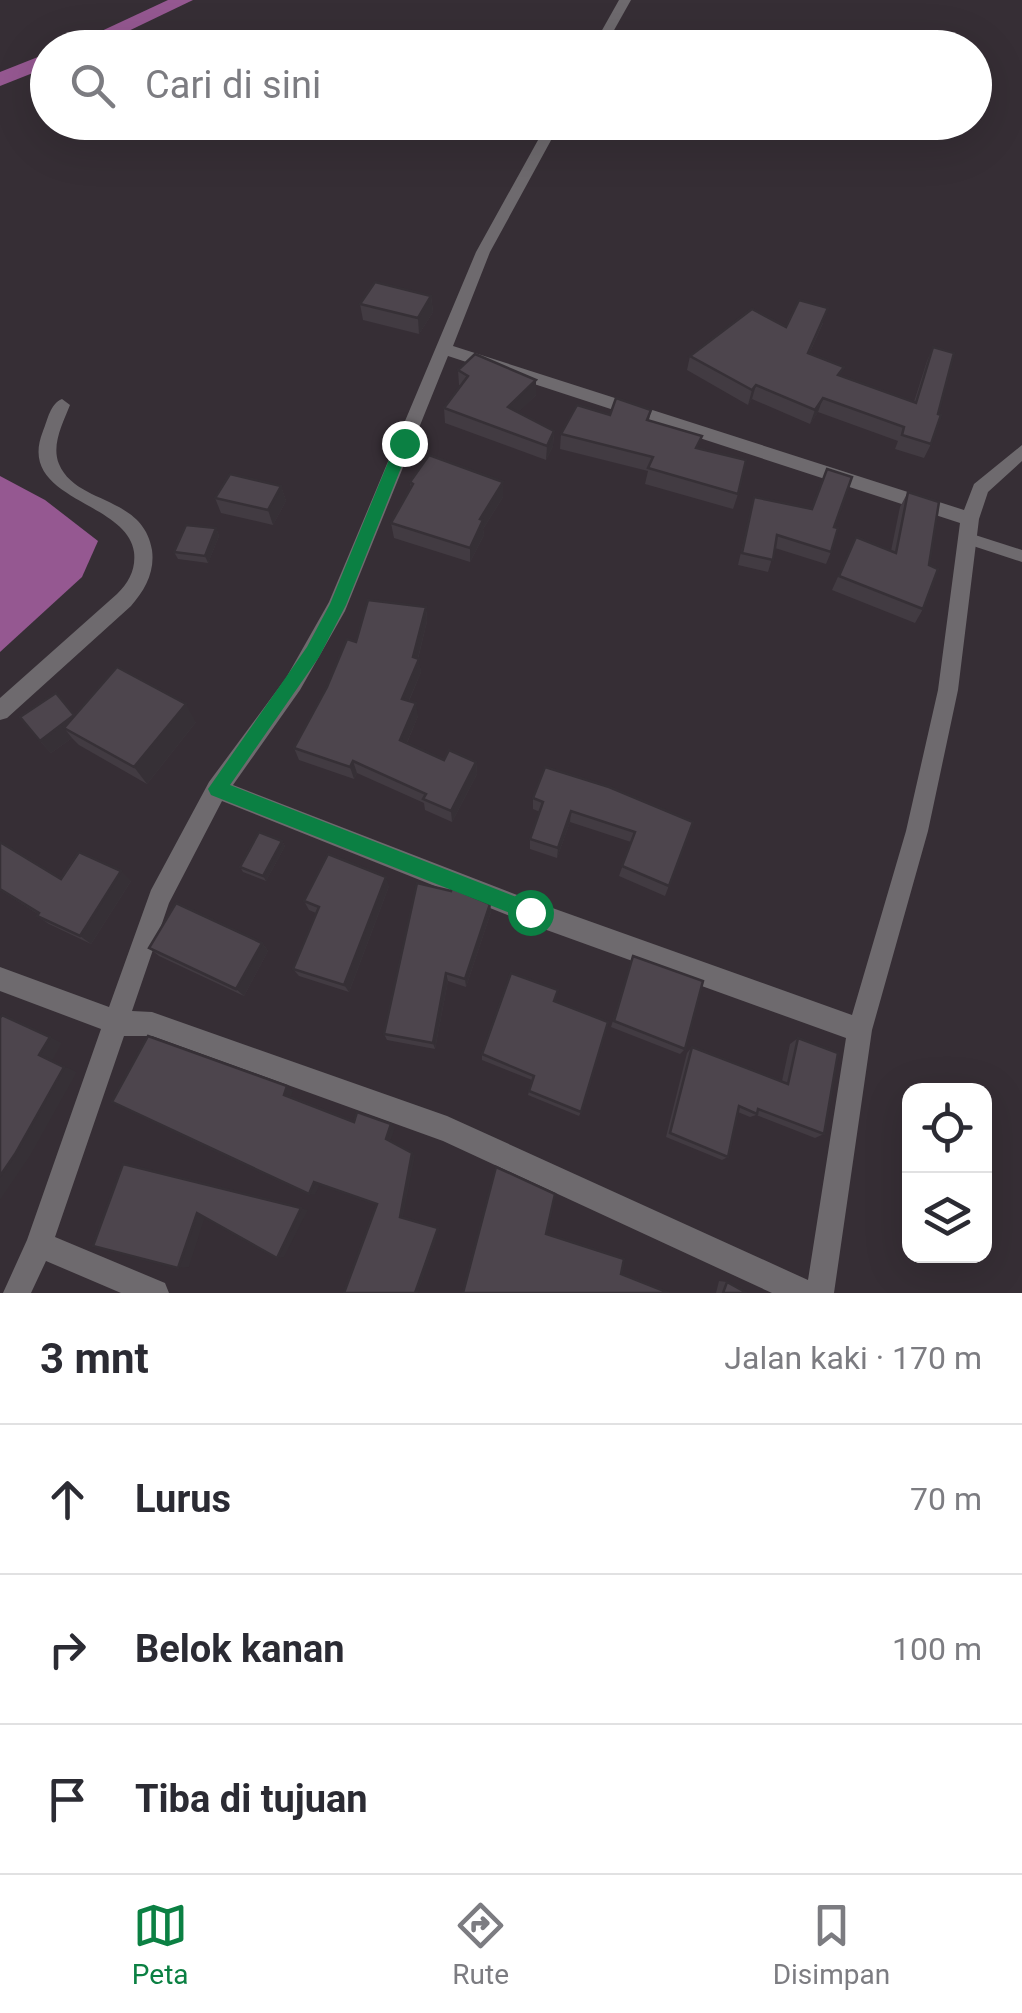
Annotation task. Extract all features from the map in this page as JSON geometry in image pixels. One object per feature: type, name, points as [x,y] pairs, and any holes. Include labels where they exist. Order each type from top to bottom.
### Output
[{"type":"street","points":[[608,30],[625,0]]},
{"type":"street","points":[[17,1293],[39,1244],[158,898],[217,789],[293,684],[338,605],[483,252],[546,140]]},
{"type":"street","points":[[442,348],[969,529]]},
{"type":"street","points":[[0,711],[124,600],[139,585],[143,569],[145,552],[134,529],[110,511],[54,484],[43,468],[43,430],[62,405]]},
{"type":"street","points":[[820,1293],[860,1030],[917,831],[948,690],[969,529],[980,489],[1022,451]]},
{"type":"street","points":[[217,789],[530,912],[860,1030]]},
{"type":"street","points":[[0,979],[116,1023],[152,1024],[447,1129],[804,1293]]},
{"type":"street","points":[[39,1244],[155,1293]]},
{"type":"lane","points":[[969,529],[1022,556]]},
{"type":"shaded area","points":[[0,476],[45,500],[98,541],[82,577],[0,652]]},
{"type":"building","points":[[375,282],[431,296],[418,318],[360,304]]},
{"type":"building","points":[[799,300],[828,308],[808,353],[844,367],[838,375],[916,403],[933,347],[954,353],[931,444],[902,435],[904,427],[823,398],[815,410],[756,385],[752,390],[690,356],[752,309],[786,327]]},
{"type":"building","points":[[475,354],[536,380],[508,407],[554,431],[547,446],[444,408],[468,376],[458,370]]},
{"type":"building","points":[[616,398],[651,410],[647,420],[702,436],[696,448],[746,460],[738,494],[648,468],[653,457],[561,434],[577,405],[610,415]]},
{"type":"building","points":[[429,455],[503,482],[480,519],[483,520],[470,548],[391,523],[413,484],[410,482]]},
{"type":"building","points":[[827,469],[852,477],[834,527],[838,528],[831,552],[777,535],[773,560],[742,553],[754,497],[812,509]]},
{"type":"building","points":[[230,474],[281,486],[268,510],[215,498]]},
{"type":"building","points":[[908,492],[939,502],[929,565],[938,569],[923,609],[839,576],[856,537],[896,553]]},
{"type":"building","points":[[186,525],[216,528],[205,556],[174,552]]},
{"type":"building","points":[[368,600],[426,607],[413,657],[419,659],[402,699],[416,703],[400,740],[444,760],[449,750],[476,762],[451,811],[423,799],[426,794],[353,761],[350,767],[294,748],[327,687],[347,639],[356,642]]},
{"type":"building","points":[[117,667],[186,704],[134,767],[64,728]]},
{"type":"building","points":[[56,693],[74,715],[40,741],[20,717]]},
{"type":"building","points":[[545,767],[609,787],[693,822],[669,886],[622,866],[635,832],[571,811],[558,848],[530,839],[543,802],[533,798]]},
{"type":"building","points":[[259,832],[282,841],[263,876],[240,867]]},
{"type":"building","points":[[0,842],[61,879],[79,852],[121,871],[80,936],[37,916],[39,913],[0,889]]},
{"type":"building","points":[[328,854],[386,877],[344,985],[293,969],[319,907],[304,901]]},
{"type":"building","points":[[417,883],[451,891],[452,888],[490,904],[465,979],[446,973],[433,1043],[384,1034]]},
{"type":"building","points":[[176,903],[262,943],[236,989],[149,948]]},
{"type":"building","points":[[633,956],[703,981],[685,1049],[614,1021]]},
{"type":"building","points":[[511,973],[558,990],[554,1001],[608,1022],[581,1112],[529,1091],[534,1076],[482,1054]]},
{"type":"building","points":[[2,1015],[50,1037],[39,1055],[64,1067],[0,1176],[0,1018]]},
{"type":"building","points":[[148,1036],[287,1086],[284,1095],[354,1122],[357,1112],[391,1124],[386,1139],[412,1153],[400,1217],[438,1228],[415,1293],[344,1293],[377,1204],[314,1182],[309,1194],[112,1102]]},
{"type":"building","points":[[798,1038],[838,1053],[824,1134],[758,1109],[757,1114],[739,1106],[728,1157],[670,1133],[692,1047],[788,1084]]},
{"type":"building","points":[[123,1164],[301,1208],[277,1258],[197,1213],[178,1268],[93,1246]]},
{"type":"building","points":[[496,1167],[555,1194],[546,1234],[624,1259],[621,1274],[669,1293],[463,1293]]},
{"type":"building","points":[[727,1282],[747,1293],[723,1293]]},
{"type":"waterway","points":[[116,30],[184,0]]},
{"type":"waterway","points":[[0,80],[30,67]]},
{"type":"route","points":[[404,443],[338,605],[313,652],[217,789],[530,912]]}]
